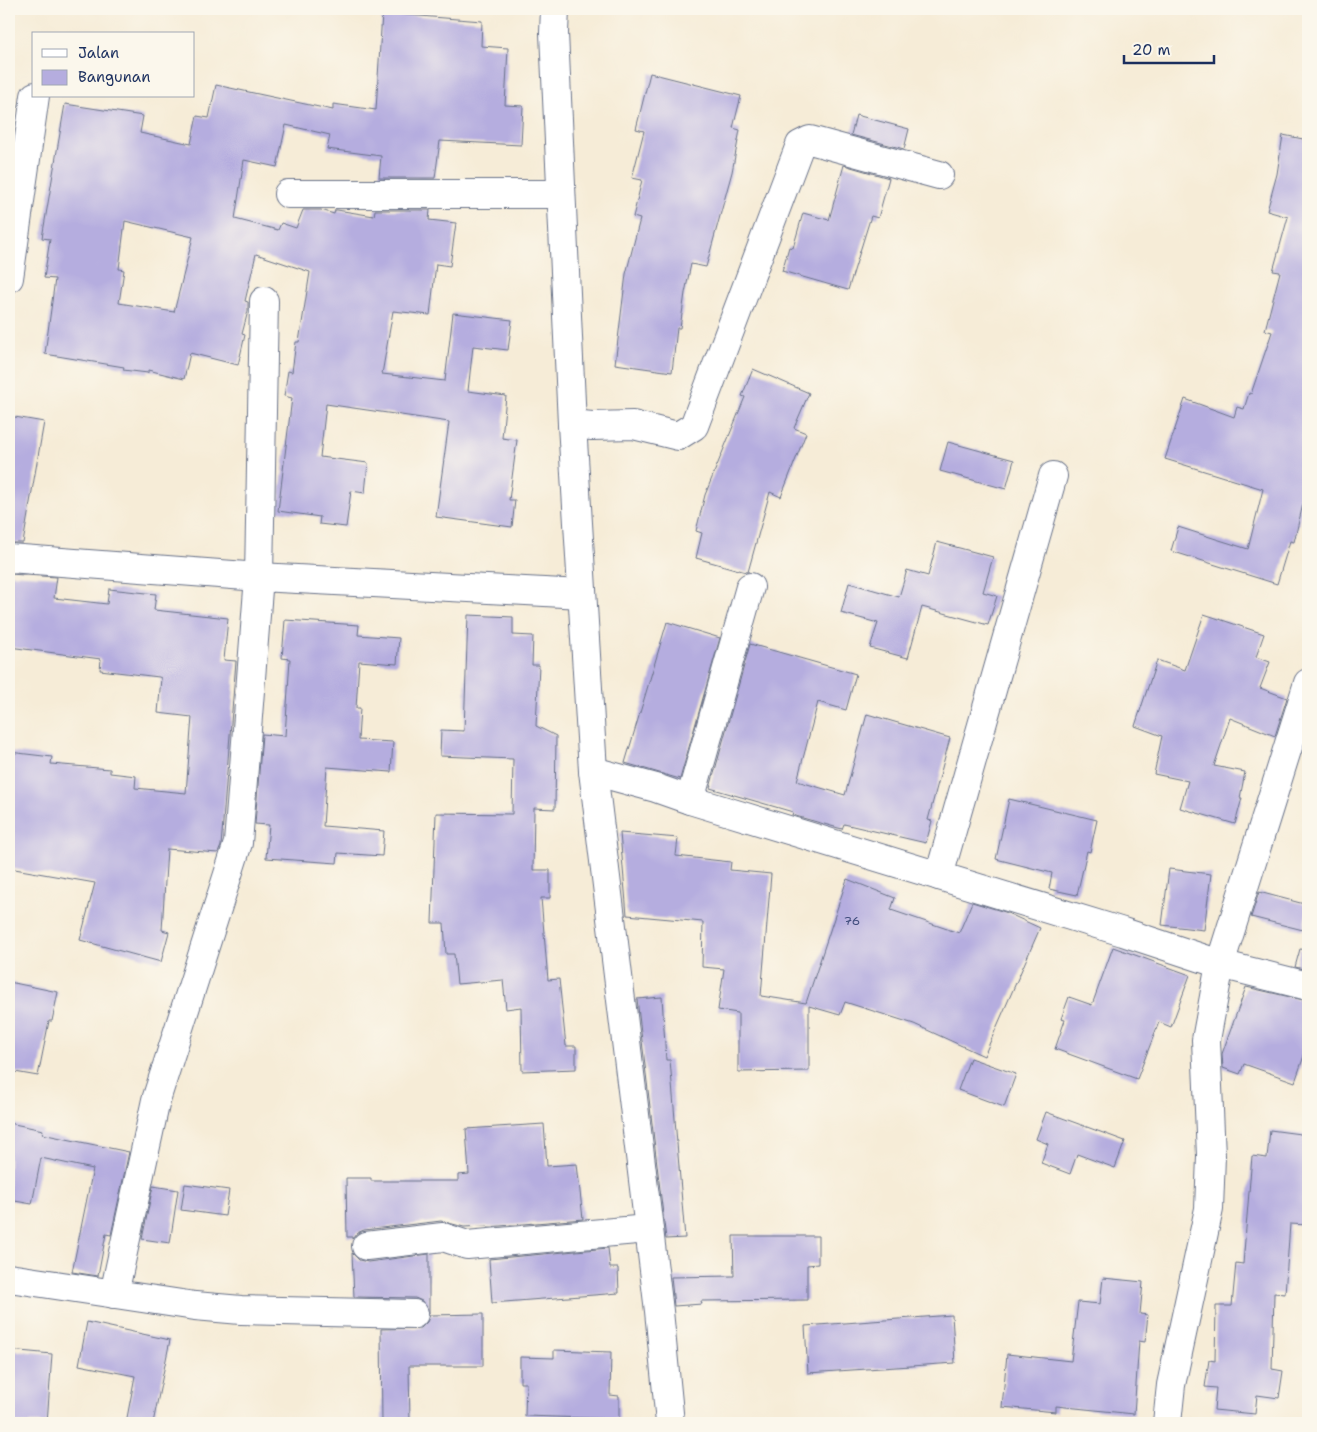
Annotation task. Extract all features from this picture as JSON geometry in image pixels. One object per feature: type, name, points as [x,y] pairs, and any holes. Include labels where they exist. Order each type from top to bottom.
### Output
[{"type":"street","points":[[555,9],[554,33],[561,194],[582,425],[582,594],[603,774],[648,1229],[670,1423]]},
{"type":"street","points":[[9,278],[35,98]]},
{"type":"street","points":[[582,425],[633,425],[678,436],[694,426],[800,145],[810,140],[939,175]]},
{"type":"street","points":[[288,194],[561,194]]},
{"type":"street","points":[[114,1294],[156,1100],[238,843],[260,577],[264,301]]},
{"type":"street","points":[[939,876],[1053,476]]},
{"type":"street","points":[[9,558],[260,577],[582,594]]},
{"type":"street","points":[[690,800],[750,587]]},
{"type":"street","points":[[1167,1423],[1171,1385],[1209,1209],[1211,1156],[1206,1040],[1220,964],[1308,683]]},
{"type":"street","points":[[603,774],[656,788],[1220,964],[1308,986]]},
{"type":"street","points":[[366,1246],[443,1236],[467,1244],[648,1229]]},
{"type":"street","points":[[9,1278],[194,1306],[242,1310],[414,1314]]},
{"type":"building","points":[[382,13],[482,21],[481,46],[508,48],[505,105],[523,106],[521,145],[440,141],[435,178],[379,178],[381,156],[327,149],[330,135],[286,125],[277,167],[244,160],[235,219],[278,230],[281,223],[296,228],[303,210],[321,210],[334,214],[335,210],[337,210],[374,216],[375,210],[430,210],[429,220],[456,223],[450,266],[436,264],[430,315],[393,311],[382,374],[445,381],[453,313],[512,320],[508,350],[473,346],[468,391],[506,396],[502,438],[517,440],[509,500],[515,500],[512,527],[436,517],[449,422],[326,404],[320,457],[368,463],[365,493],[351,491],[346,527],[319,524],[320,517],[278,511],[292,398],[284,396],[288,371],[292,372],[296,342],[299,342],[310,272],[256,254],[245,301],[248,302],[248,311],[242,334],[245,335],[238,365],[190,353],[184,379],[148,370],[148,373],[123,370],[124,367],[45,354],[55,279],[44,278],[50,239],[42,238],[65,104],[143,116],[140,133],[191,144],[197,116],[209,118],[216,85],[333,110],[333,104],[376,110]],"holes":[[[125,221],[193,237],[174,312],[119,303],[124,270],[119,269]]]},
{"type":"building","points":[[650,73],[741,96],[733,128],[740,130],[732,172],[706,267],[691,264],[680,328],[677,328],[672,372],[615,364],[626,274],[640,219],[633,217],[642,180],[632,178],[644,131],[636,129]]},
{"type":"building","points":[[856,115],[909,129],[904,149],[851,135]]},
{"type":"building","points":[[1283,135],[1308,140],[1308,506],[1303,504],[1294,542],[1290,541],[1277,584],[1171,551],[1178,527],[1248,549],[1263,489],[1165,459],[1185,399],[1234,417],[1237,407],[1244,409],[1249,393],[1251,394],[1272,332],[1265,330],[1280,272],[1273,271],[1288,217],[1267,211],[1277,174]]},
{"type":"building","points":[[844,165],[889,178],[878,218],[871,216],[848,290],[782,271],[789,247],[793,248],[803,213],[829,220]]},
{"type":"building","points":[[753,369],[809,393],[794,428],[806,433],[781,497],[770,492],[748,572],[746,572],[696,558],[702,533],[696,531],[705,495],[745,397],[742,396]]},
{"type":"building","points":[[9,416],[44,422],[23,543],[9,543]]},
{"type":"building","points":[[948,442],[1014,460],[1006,489],[940,471]]},
{"type":"building","points":[[937,542],[993,557],[983,592],[997,596],[988,625],[922,607],[908,658],[870,648],[878,623],[841,613],[849,583],[899,597],[907,570],[928,576]]},
{"type":"building","points":[[9,574],[57,577],[54,598],[107,604],[109,589],[156,594],[154,610],[228,618],[224,660],[236,661],[221,846],[218,853],[167,849],[162,930],[169,932],[161,962],[80,940],[95,883],[9,868],[9,752],[52,757],[51,764],[110,769],[110,773],[136,776],[135,788],[186,793],[192,717],[158,713],[161,678],[159,677],[100,670],[101,659],[9,647]]},
{"type":"building","points":[[1204,614],[1264,634],[1256,657],[1270,662],[1260,688],[1287,698],[1275,736],[1230,718],[1214,766],[1245,772],[1240,798],[1242,798],[1235,824],[1180,808],[1188,781],[1154,774],[1162,736],[1135,726],[1157,660],[1185,670]]},
{"type":"building","points":[[468,615],[513,617],[513,635],[533,636],[532,665],[539,665],[536,726],[556,736],[555,809],[534,808],[533,870],[550,870],[550,898],[541,898],[548,980],[559,979],[566,1046],[576,1046],[576,1069],[522,1071],[521,1007],[506,1009],[503,980],[457,984],[454,954],[446,954],[444,923],[432,923],[436,813],[512,814],[513,759],[440,756],[441,730],[464,731]]},
{"type":"building","points":[[285,620],[359,625],[358,635],[399,638],[397,664],[359,661],[356,708],[360,708],[358,740],[393,742],[391,772],[327,767],[323,826],[384,831],[382,856],[338,853],[337,863],[266,858],[269,825],[255,824],[262,734],[285,736],[290,659],[282,658]]},
{"type":"building","points":[[667,622],[720,638],[680,779],[625,763]]},
{"type":"building","points":[[750,644],[856,674],[846,710],[818,702],[797,781],[845,795],[867,714],[950,738],[928,820],[932,821],[926,843],[844,824],[842,829],[792,815],[793,812],[710,788]]},
{"type":"building","points":[[1009,799],[1097,820],[1090,852],[1087,851],[1077,895],[1049,889],[1052,873],[996,859]]},
{"type":"building","points":[[620,833],[678,838],[676,856],[731,862],[730,870],[771,874],[761,996],[806,1003],[847,879],[895,898],[891,910],[959,933],[972,902],[1005,912],[1040,928],[984,1056],[914,1024],[845,1002],[840,1015],[809,1006],[809,1071],[738,1072],[738,1013],[718,1010],[724,969],[702,967],[703,922],[627,915]]},
{"type":"building","points":[[1169,869],[1211,874],[1204,930],[1162,925]]},
{"type":"building","points":[[1259,892],[1308,905],[1303,930],[1251,917]]},
{"type":"building","points":[[1113,947],[1190,975],[1171,1027],[1159,1022],[1137,1079],[1055,1049],[1065,1020],[1061,1019],[1069,997],[1092,1005]]},
{"type":"building","points":[[1300,949],[1308,950],[1308,970],[1295,967]]},
{"type":"building","points":[[9,982],[58,992],[52,1021],[49,1021],[38,1076],[9,1071]]},
{"type":"building","points":[[1246,987],[1308,1001],[1308,1044],[1295,1082],[1244,1064],[1240,1074],[1223,1068],[1222,1054]]},
{"type":"building","points":[[662,997],[666,1060],[670,1060],[685,1238],[666,1239],[637,999]]},
{"type":"building","points":[[970,1058],[1016,1074],[1004,1107],[958,1090]]},
{"type":"building","points":[[1046,1112],[1125,1141],[1115,1168],[1077,1154],[1070,1174],[1041,1163],[1048,1144],[1036,1139]]},
{"type":"building","points":[[9,1123],[43,1130],[42,1134],[129,1152],[111,1235],[106,1234],[98,1276],[72,1272],[93,1169],[41,1158],[32,1204],[9,1200]]},
{"type":"building","points":[[544,1124],[547,1166],[577,1164],[583,1219],[488,1227],[464,1227],[441,1221],[364,1230],[357,1233],[352,1239],[352,1237],[347,1237],[346,1178],[371,1178],[371,1181],[458,1181],[458,1175],[469,1174],[466,1129]]},
{"type":"building","points":[[1270,1130],[1308,1135],[1308,1225],[1290,1224],[1285,1294],[1274,1293],[1272,1369],[1283,1371],[1279,1398],[1257,1395],[1255,1414],[1214,1410],[1216,1388],[1205,1387],[1209,1360],[1215,1361],[1216,1306],[1232,1306],[1236,1263],[1243,1264],[1252,1156],[1267,1158]]},
{"type":"building","points":[[185,1184],[229,1190],[225,1216],[181,1210]]},
{"type":"building","points":[[153,1186],[178,1190],[170,1243],[142,1239]]},
{"type":"building","points":[[733,1236],[818,1236],[818,1264],[807,1265],[807,1300],[701,1301],[702,1304],[674,1306],[671,1277],[734,1276]]},
{"type":"building","points":[[608,1248],[610,1268],[618,1268],[619,1293],[492,1303],[489,1259]]},
{"type":"building","points":[[352,1253],[359,1260],[368,1262],[429,1254],[429,1313],[422,1301],[415,1298],[354,1297]]},
{"type":"building","points":[[1103,1278],[1143,1282],[1140,1314],[1148,1315],[1145,1342],[1139,1341],[1134,1414],[1056,1406],[1056,1412],[1002,1407],[1007,1354],[1071,1361],[1078,1302],[1100,1304]]},
{"type":"building","points":[[483,1314],[483,1366],[409,1366],[410,1423],[382,1423],[381,1329],[421,1328],[427,1322],[430,1315]]},
{"type":"building","points":[[952,1315],[955,1363],[808,1373],[805,1326]]},
{"type":"building","points":[[87,1322],[170,1340],[153,1423],[126,1423],[135,1376],[79,1365]]},
{"type":"building","points":[[9,1350],[52,1354],[47,1423],[11,1423],[14,1408],[9,1408]]},
{"type":"building","points":[[554,1350],[611,1352],[610,1395],[619,1396],[619,1419],[525,1416],[526,1383],[520,1383],[520,1357],[554,1358]]}]
